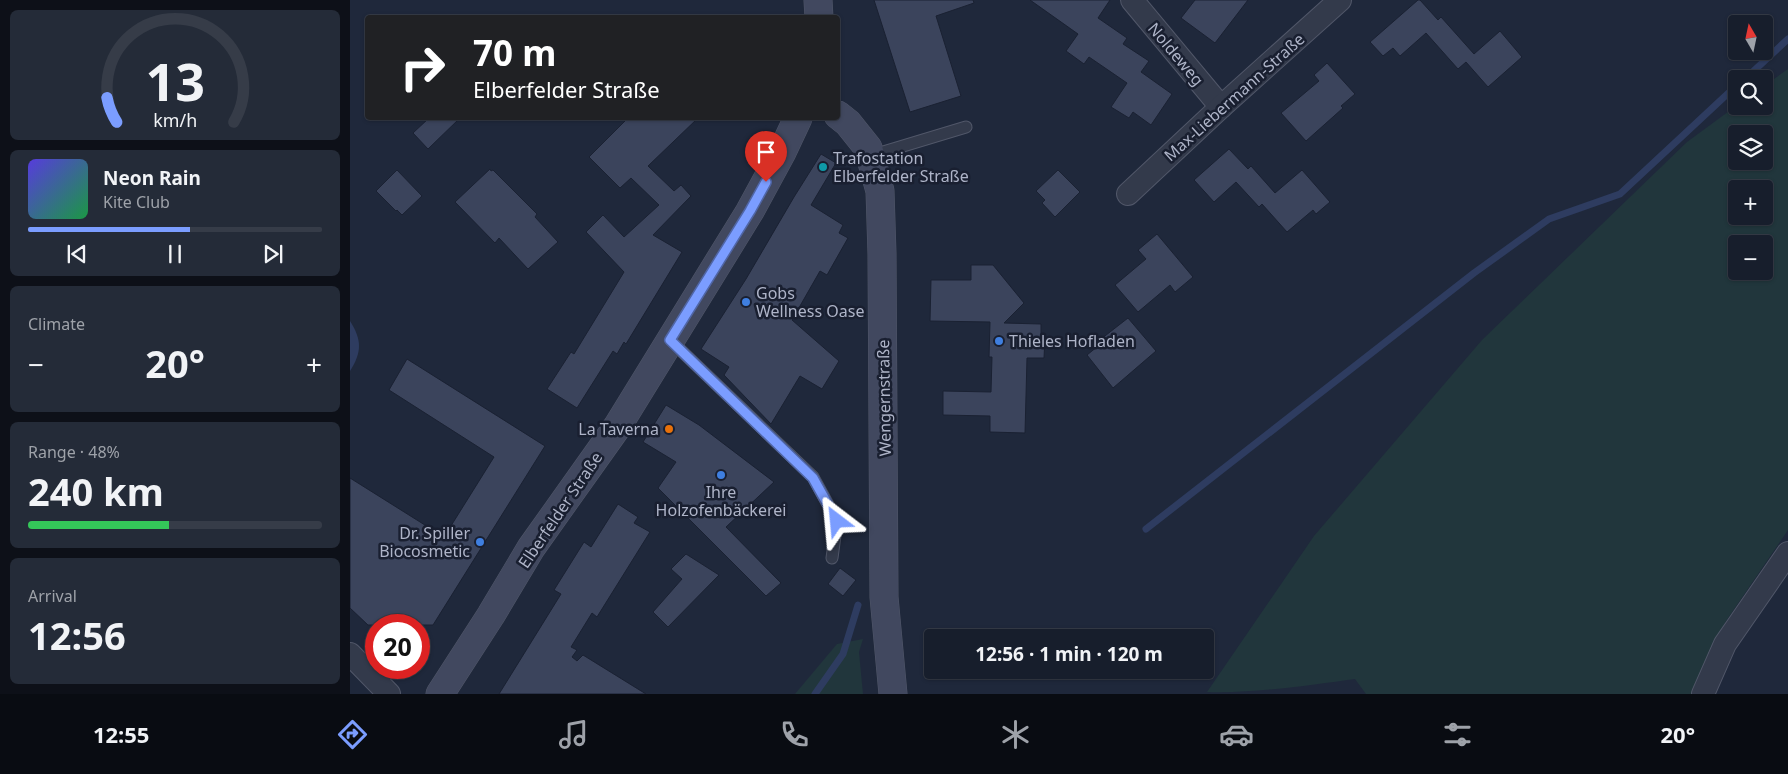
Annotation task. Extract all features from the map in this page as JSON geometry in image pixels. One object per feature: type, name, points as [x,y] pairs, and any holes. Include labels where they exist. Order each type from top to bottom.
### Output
[{"type":"main road","points":[[818,0],[819,15]]},
{"type":"main road","name":"Wengernstraße","points":[[840,117],[862,140],[870,156],[880,191],[882,215],[884,597],[893,694]]},
{"type":"main road","name":"Elberfelder Straße","points":[[440,694],[532,548],[617,427],[750,211],[797,120]]},
{"type":"street","name":"Noldeweg","points":[[1132,0],[1220,107]]},
{"type":"street","name":"Max-Liebermann-Straße","points":[[1128,194],[1220,107],[1340,0]]},
{"type":"street","points":[[1703,694],[1725,644],[1788,553]]},
{"type":"street","points":[[350,654],[389,694]]},
{"type":"lane","points":[[870,156],[966,127]]},
{"type":"lane","points":[[670,340],[813,478],[837,521],[832,558]]},
{"type":"green space","points":[[1788,69],[1788,530],[1726,621],[1691,694],[1366,694],[1355,679],[1261,690],[1207,692],[1314,536],[1482,340],[1687,142],[1728,112],[1728,115],[1773,115],[1773,80]]},
{"type":"green space","points":[[863,639],[859,652],[863,694],[795,694],[837,644]]},
{"type":"water","points":[[350,321],[357,334],[359,346],[357,358],[350,371]]},
{"type":"building","points":[[874,0],[973,0],[974,3],[936,16],[961,96],[910,112]]},
{"type":"building","points":[[1030,0],[1110,0],[1098,18],[1127,38],[1123,44],[1149,61],[1141,72],[1172,94],[1151,125],[1133,112],[1129,118],[1111,107],[1127,83],[1089,57],[1084,64],[1066,51],[1078,34]]},
{"type":"building","points":[[1195,0],[1248,0],[1215,43],[1181,18]]},
{"type":"building","points":[[1418,0],[1438,20],[1441,17],[1474,54],[1500,31],[1522,57],[1488,87],[1466,62],[1458,69],[1426,33],[1400,56],[1393,48],[1383,56],[1370,42]]},
{"type":"building","points":[[1327,63],[1355,94],[1341,106],[1343,108],[1306,141],[1281,113],[1319,81],[1314,75]]},
{"type":"building","points":[[427,120],[458,120],[428,149],[413,133]]},
{"type":"building","points":[[626,120],[696,120],[648,166],[674,191],[681,185],[691,196],[653,235],[682,252],[626,344],[624,342],[617,354],[613,351],[577,408],[547,389],[571,352],[574,354],[624,272],[586,232],[603,215],[624,237],[659,205],[631,178],[620,188],[589,157]]},
{"type":"building","points":[[1229,149],[1248,169],[1251,166],[1275,193],[1302,170],[1330,202],[1316,214],[1313,210],[1287,232],[1262,204],[1259,207],[1236,182],[1214,202],[1194,180]]},
{"type":"building","points":[[821,154],[836,163],[811,205],[843,225],[839,233],[848,238],[827,275],[820,271],[792,320],[839,361],[822,389],[800,376],[771,424],[724,375],[729,367],[701,349],[746,279]]},
{"type":"building","points":[[490,169],[537,214],[535,217],[558,242],[528,269],[499,238],[495,243],[455,202]]},
{"type":"building","points":[[397,170],[422,196],[402,215],[376,191]]},
{"type":"building","points":[[1058,170],[1080,192],[1055,217],[1042,203],[1045,200],[1036,191]]},
{"type":"building","points":[[1157,234],[1193,277],[1175,292],[1170,285],[1138,312],[1115,285],[1146,259],[1138,250]]},
{"type":"building","points":[[971,265],[993,265],[1024,303],[1004,323],[1041,324],[1041,334],[1045,337],[1044,358],[1027,358],[1025,433],[990,432],[990,416],[943,415],[943,391],[991,392],[990,322],[930,321],[931,280],[971,280]]},
{"type":"building","points":[[1128,318],[1156,351],[1113,388],[1087,355],[1103,342],[1101,339]]},
{"type":"building","points":[[407,359],[545,446],[433,625],[430,625],[430,614],[365,614],[365,622],[350,608],[350,478],[444,537],[494,457],[389,390]]},
{"type":"building","points":[[666,405],[699,425],[774,482],[726,527],[781,583],[766,596],[658,488],[676,462],[643,442]]},
{"type":"building","points":[[618,504],[638,517],[634,523],[650,532],[597,617],[592,613],[571,647],[577,650],[572,657],[577,661],[583,655],[646,694],[499,694],[561,594],[554,590],[584,542],[591,547]]},
{"type":"building","points":[[686,554],[719,575],[668,627],[653,612],[682,579],[671,569]]},
{"type":"building","points":[[840,568],[856,580],[843,596],[828,584]]},
{"type":"waterway","points":[[1755,70],[1788,39]]},
{"type":"waterway","points":[[1146,529],[1474,273],[1549,219],[1620,194],[1728,93]]},
{"type":"waterway","points":[[815,694],[843,654],[858,605]]},
{"type":"place","name":"Trafostation Elberfelder Straße","points":[[823,167]]},
{"type":"place","name":"Gobs Wellness Oase","points":[[746,302]]},
{"type":"place","name":"Thieles Hofladen","points":[[999,341]]},
{"type":"place","name":"La Taverna","points":[[669,429]]},
{"type":"place","name":"Ihre Holzofenbäckerei","points":[[721,475]]},
{"type":"place","name":"Dr. Spiller Biocosmetic","points":[[480,542]]},
{"type":"route","points":[[766,182],[670,340],[813,478],[837,521]]}]
